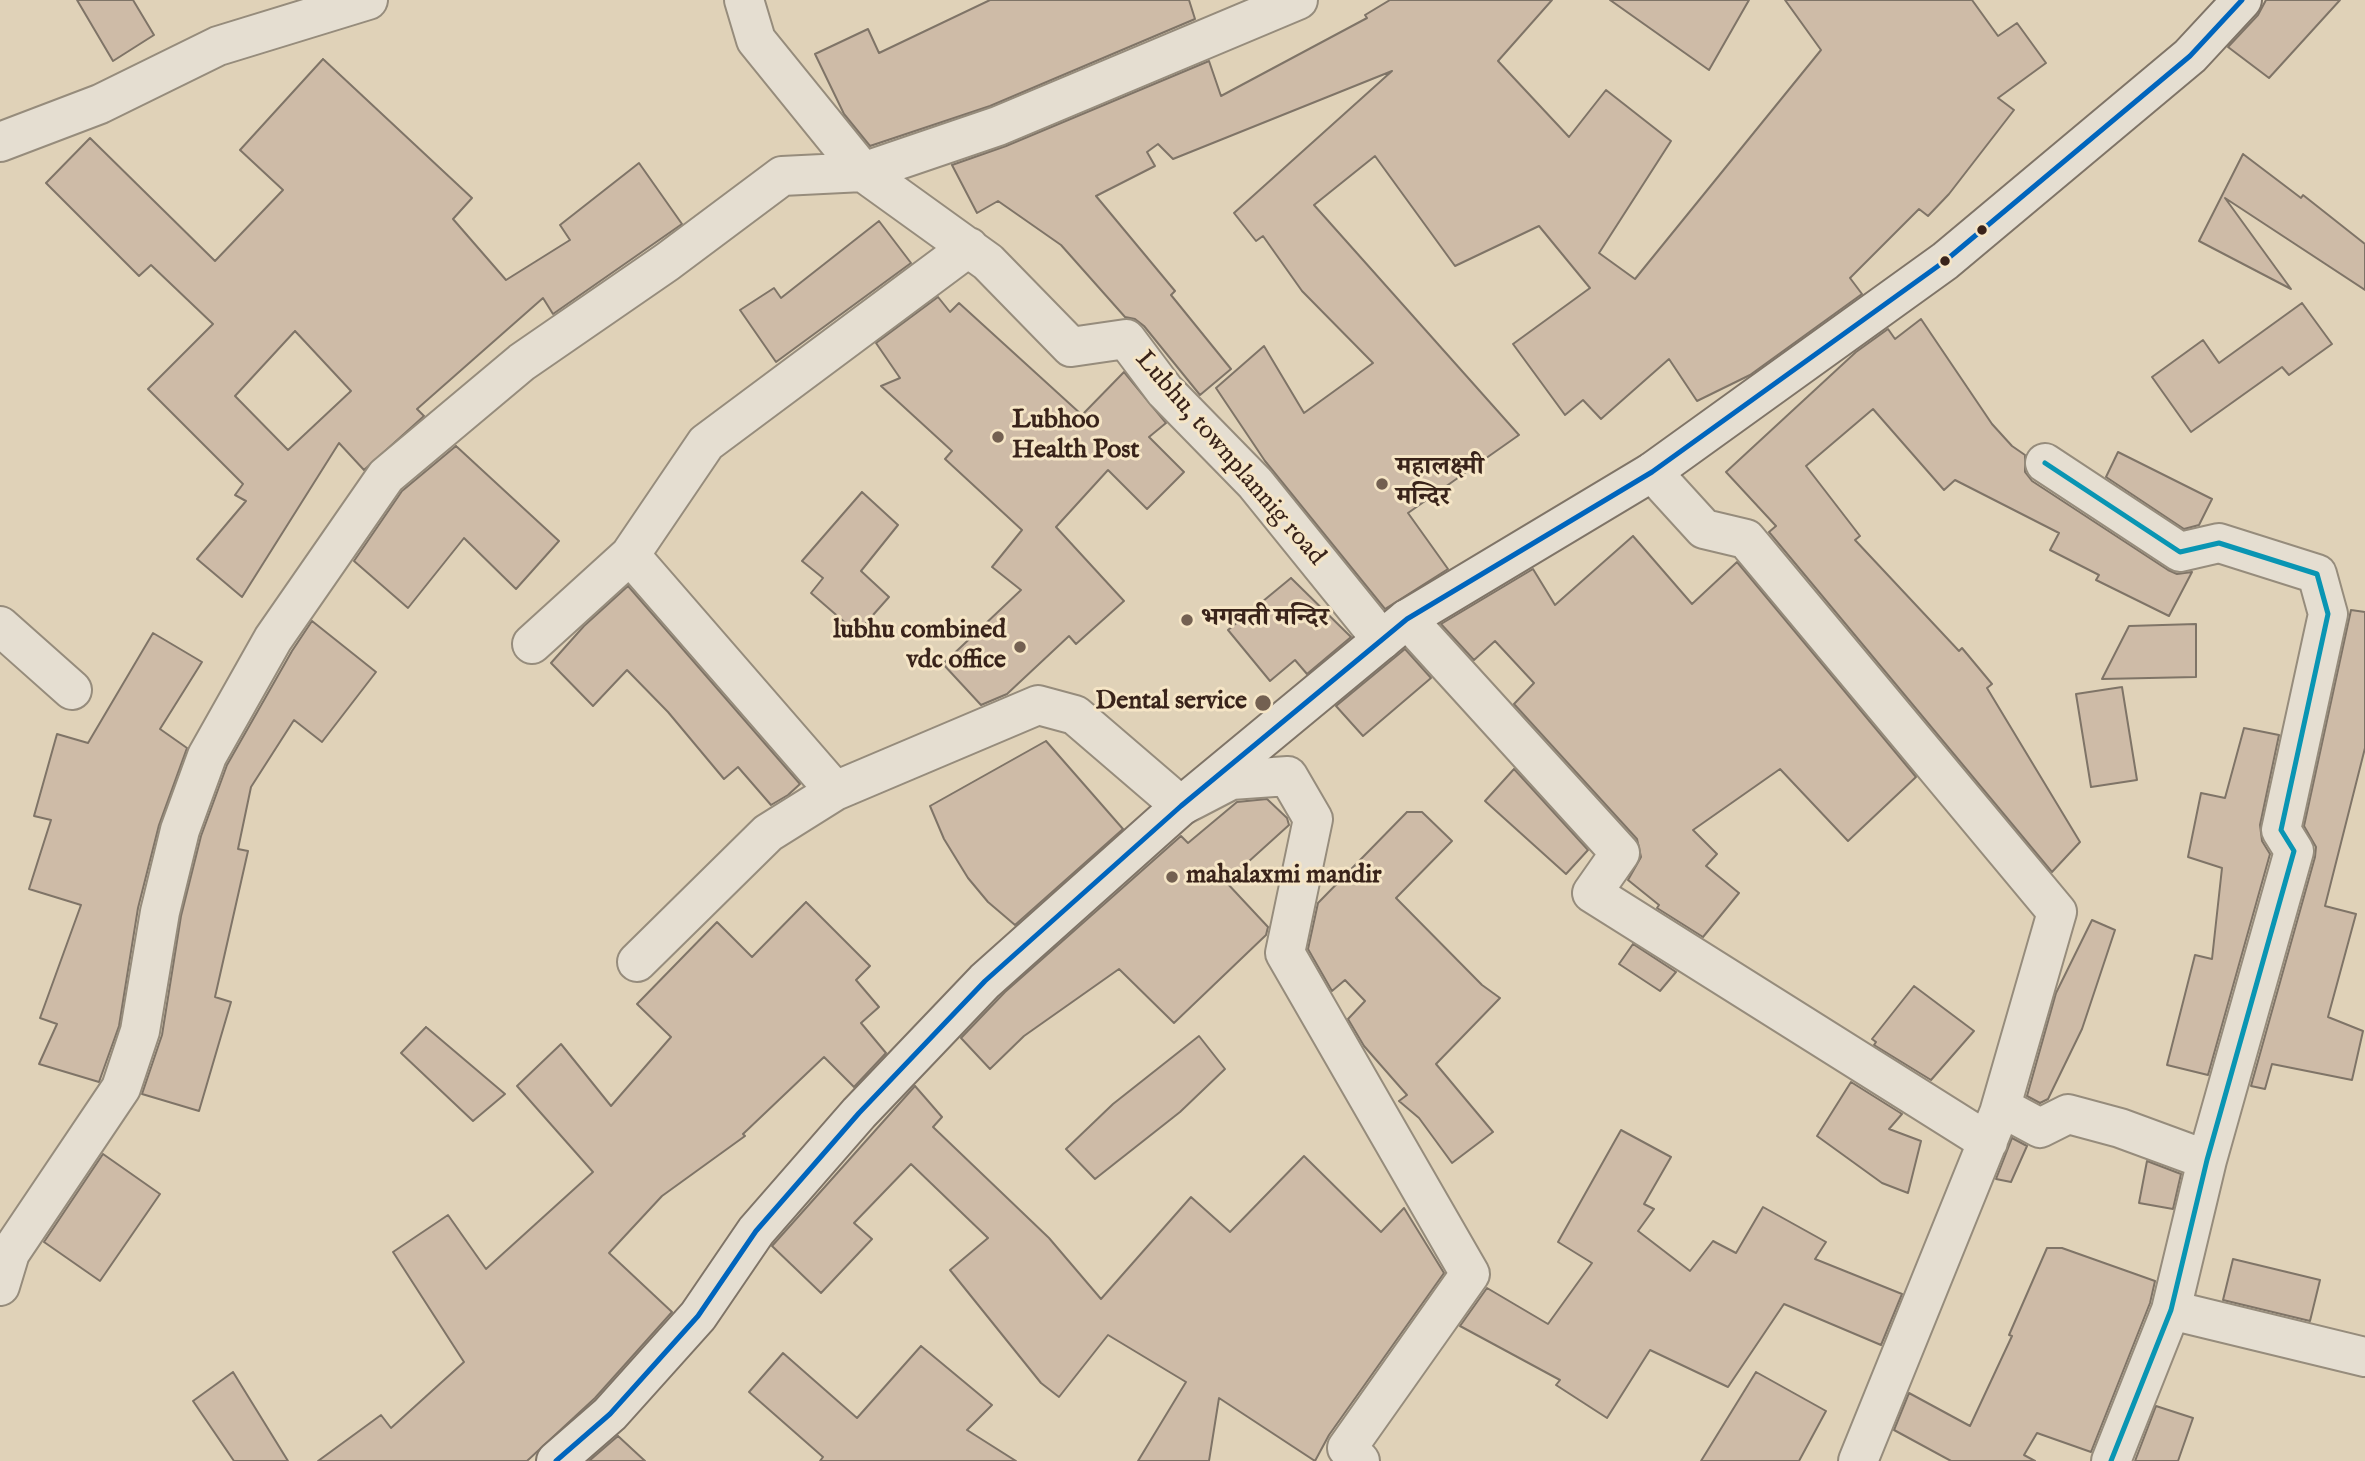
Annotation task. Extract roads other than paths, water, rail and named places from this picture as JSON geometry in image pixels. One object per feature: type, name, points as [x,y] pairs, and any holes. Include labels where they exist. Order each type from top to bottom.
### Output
[{"type":"street","points":[[0,142],[100,104],[218,46],[368,0]]},
{"type":"street","name":"Lubhu, townplannig road","points":[[744,0],[756,40],[863,172],[988,262],[1071,347],[1126,339],[1165,391],[1395,629]]},
{"type":"street","points":[[0,1286],[10,1253],[121,1088],[140,1031],[160,912],[180,830],[206,755],[273,639],[386,476],[522,362],[667,262],[782,176],[863,172],[998,126],[1298,0]]},
{"type":"street","points":[[556,1461],[610,1415],[698,1316],[756,1231],[859,1113],[985,981],[1181,806],[1395,629],[1652,472],[1945,261],[2190,56],[2242,0]]},
{"type":"street","points":[[532,644],[630,555],[706,443],[969,247]]},
{"type":"street","points":[[2045,463],[2180,552],[2219,543],[2317,574],[2328,614],[2281,830],[2294,851],[2207,1160],[2171,1310],[2111,1461]]},
{"type":"street","points":[[1652,472],[1704,529],[1746,539],[2057,912],[1994,1128],[1858,1461]]},
{"type":"street","points":[[630,555],[835,791]]},
{"type":"street","points":[[0,626],[72,690]]},
{"type":"street","points":[[1395,629],[1620,853],[1592,893],[1994,1128]]},
{"type":"street","points":[[638,962],[768,833],[835,791],[1038,705],[1075,715],[1181,806]]},
{"type":"street","points":[[1181,806],[1231,780],[1288,776],[1313,819],[1285,953],[1471,1274],[1347,1448],[1360,1461]]},
{"type":"street","points":[[1994,1128],[2014,1114],[2040,1128],[2068,1114],[2120,1128],[2207,1160]]},
{"type":"street","points":[[2171,1310],[2365,1357]]},
{"type":"place","name":"Lubhoo Health Post","points":[[998,437]]},
{"type":"place","name":"महालक्ष्मी मन्दिर","points":[[1382,484]]},
{"type":"place","name":"भगवती मन्दिर","points":[[1187,620]]},
{"type":"place","name":"lubhu combined vdc office","points":[[1020,647]]},
{"type":"place","name":"Dental service","points":[[1263,703]]},
{"type":"place","name":"mahalaxmi mandir","points":[[1172,877]]}]
